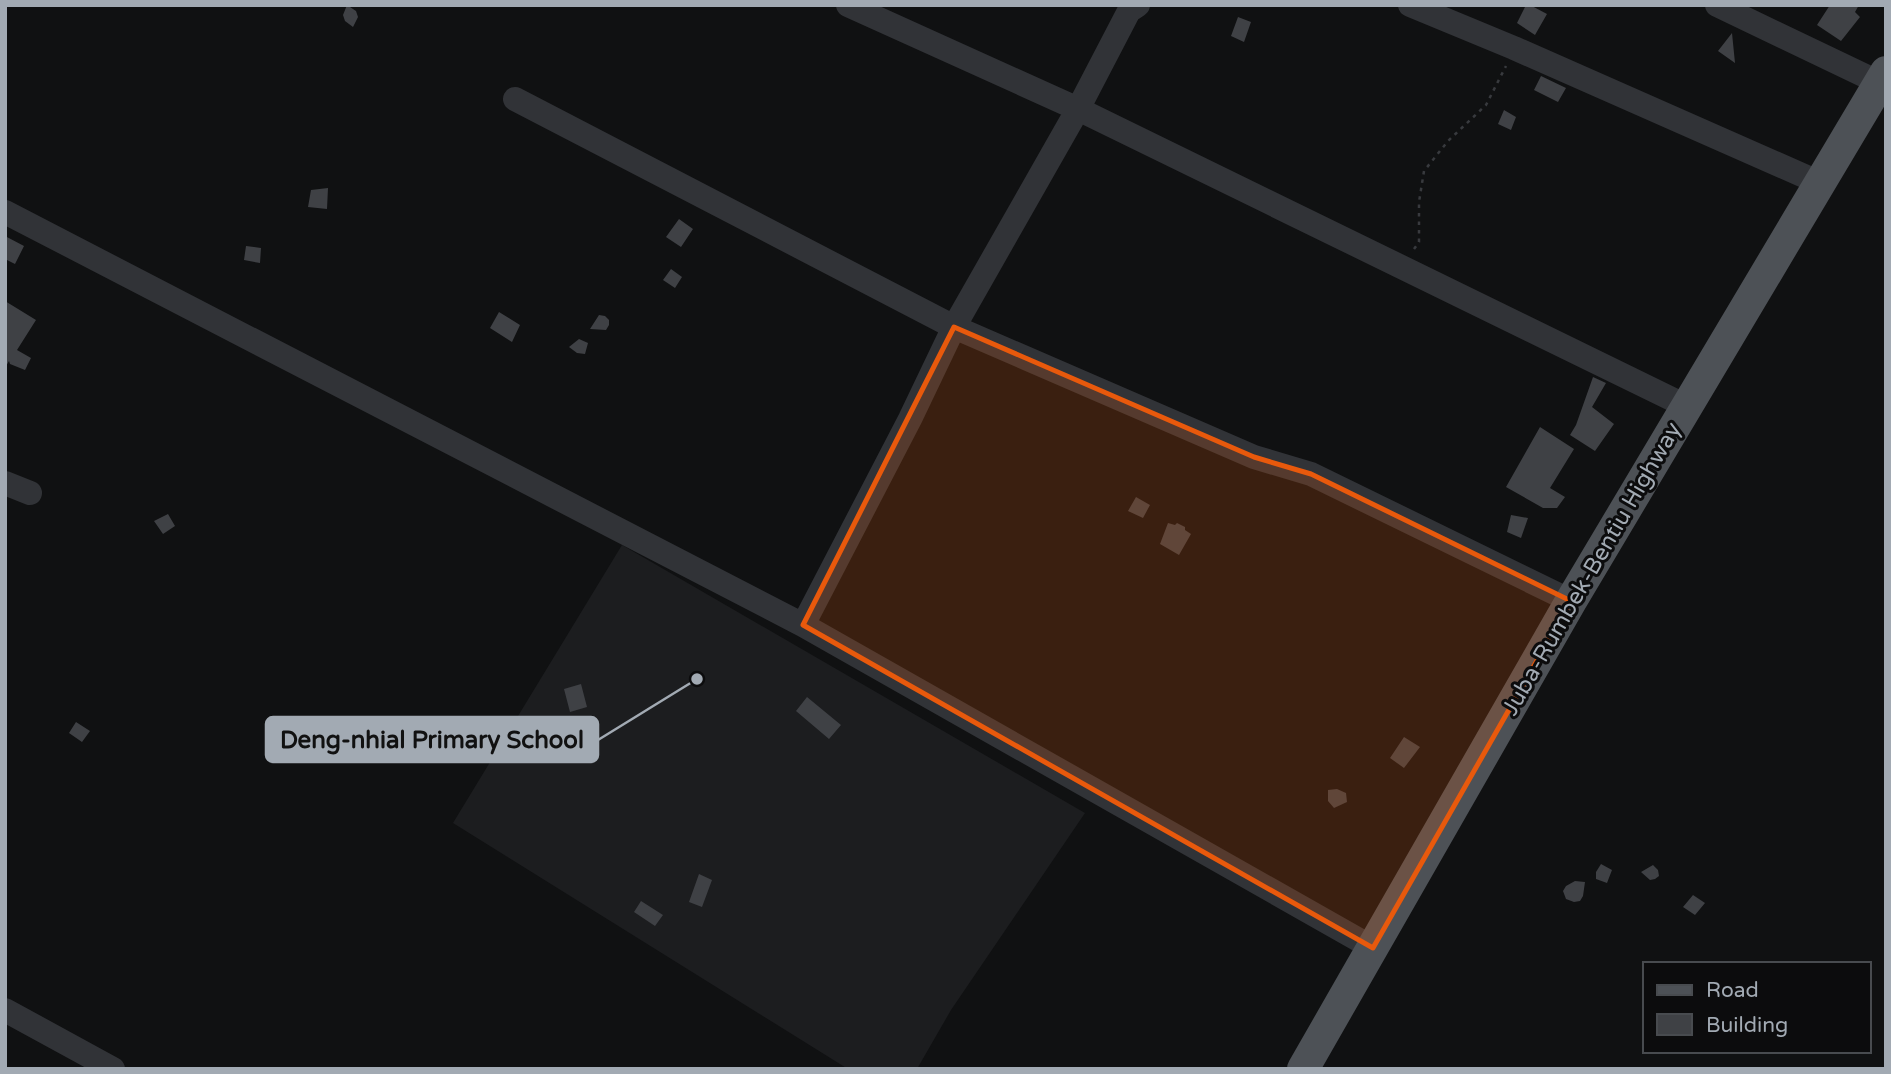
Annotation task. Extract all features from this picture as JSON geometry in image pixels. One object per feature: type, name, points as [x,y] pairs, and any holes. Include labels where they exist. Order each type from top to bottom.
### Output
[{"type":"main road","name":"Juba-Rumbek-Bentiu Highway","points":[[1303,1069],[1571,601],[1884,80]]},
{"type":"street","points":[[848,5],[1078,109],[1686,406]]},
{"type":"street","points":[[803,625],[910,419],[954,327],[1078,109],[1129,11],[1138,5]]},
{"type":"street","points":[[1410,5],[1820,183]]},
{"type":"street","points":[[1717,5],[1884,80]]},
{"type":"street","points":[[515,99],[954,327],[1254,457],[1311,474],[1571,601]]},
{"type":"street","points":[[5,212],[803,625],[1373,948]]},
{"type":"street","points":[[5,483],[30,493]]},
{"type":"street","points":[[5,1010],[113,1069]]},
{"type":"path","points":[[1405,268],[1419,242],[1419,202],[1424,172],[1448,141],[1486,105],[1514,48]]},
{"type":"highlighted area","points":[[954,327],[1254,457],[1311,474],[1571,601],[1373,948],[803,625]]},
{"type":"shaded area","points":[[622,545],[1085,813],[951,1010],[917,1069],[848,1069],[453,823]]},
{"type":"building","points":[[347,5],[356,11],[358,17],[353,27],[345,21],[343,15]]},
{"type":"building","points":[[1526,5],[1547,14],[1535,35],[1517,23]]},
{"type":"building","points":[[1830,5],[1859,5],[1855,12],[1860,17],[1841,41],[1817,25]]},
{"type":"building","points":[[1238,17],[1251,22],[1244,42],[1231,36]]},
{"type":"building","points":[[1732,33],[1735,63],[1718,51]]},
{"type":"building","points":[[1541,76],[1566,88],[1558,102],[1534,90]]},
{"type":"building","points":[[1504,110],[1516,117],[1511,130],[1498,124]]},
{"type":"building","points":[[328,188],[327,209],[308,207],[311,190]]},
{"type":"building","points":[[679,219],[693,229],[681,247],[666,237]]},
{"type":"building","points":[[5,236],[24,246],[15,264],[5,259]]},
{"type":"building","points":[[246,246],[261,248],[260,263],[244,260]]},
{"type":"building","points":[[671,269],[682,277],[675,288],[663,280]]},
{"type":"building","points":[[5,301],[36,320],[17,350],[31,358],[25,370],[10,364],[9,361],[5,368]]},
{"type":"building","points":[[499,312],[520,325],[512,342],[490,328]]},
{"type":"building","points":[[599,315],[609,320],[606,330],[590,329]]},
{"type":"building","points":[[579,339],[588,343],[585,354],[577,353],[569,347]]},
{"type":"building","points":[[1593,377],[1606,383],[1592,407],[1614,424],[1595,451],[1570,435]]},
{"type":"building","points":[[1540,427],[1574,449],[1550,488],[1565,497],[1557,508],[1543,508],[1506,487]]},
{"type":"building","points":[[1136,497],[1150,505],[1143,518],[1128,511]]},
{"type":"building","points":[[168,514],[175,526],[163,534],[154,521]]},
{"type":"building","points":[[1511,515],[1528,518],[1521,538],[1507,532]]},
{"type":"building","points":[[1168,523],[1177,523],[1191,534],[1179,555],[1160,544]]},
{"type":"building","points":[[581,684],[587,707],[570,712],[564,689]]},
{"type":"building","points":[[807,697],[841,725],[829,739],[796,711]]},
{"type":"building","points":[[76,722],[90,731],[82,742],[69,733]]},
{"type":"building","points":[[1404,737],[1420,747],[1404,768],[1390,758]]},
{"type":"building","points":[[1337,789],[1346,793],[1347,802],[1334,808],[1328,801],[1328,790]]},
{"type":"building","points":[[1601,864],[1612,870],[1607,883],[1596,879],[1596,872]]},
{"type":"building","points":[[1653,865],[1659,876],[1650,880],[1641,872]]},
{"type":"building","points":[[699,874],[712,880],[702,907],[689,902]]},
{"type":"building","points":[[1575,881],[1585,882],[1583,896],[1580,901],[1574,902],[1566,899],[1563,891]]},
{"type":"building","points":[[1693,895],[1705,903],[1695,915],[1683,907]]},
{"type":"building","points":[[641,901],[663,915],[655,926],[634,912]]},
{"type":"place","name":"Deng-nhial Primary School","points":[[697,679]]}]
